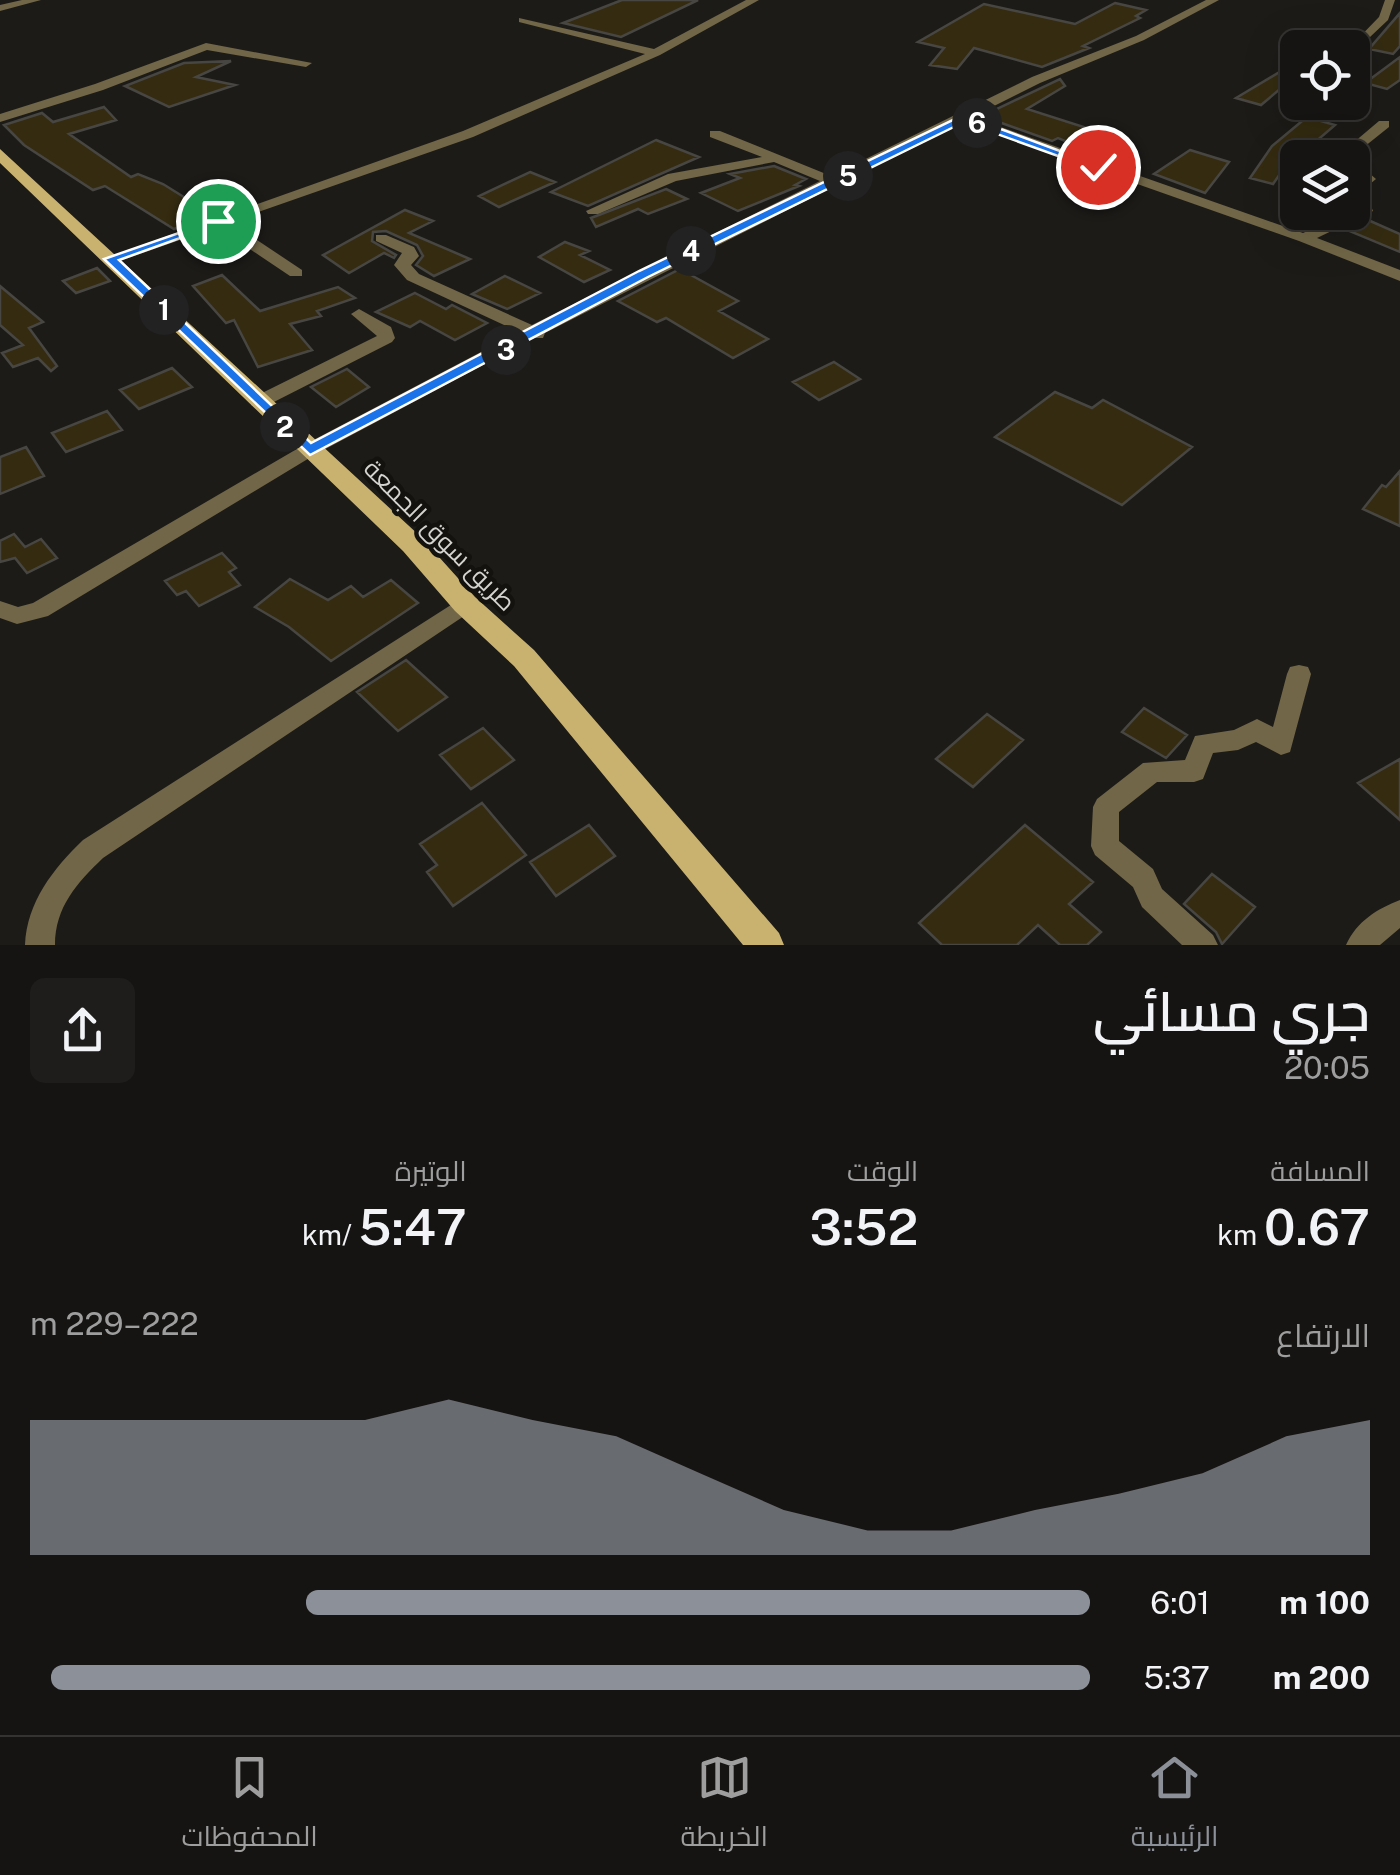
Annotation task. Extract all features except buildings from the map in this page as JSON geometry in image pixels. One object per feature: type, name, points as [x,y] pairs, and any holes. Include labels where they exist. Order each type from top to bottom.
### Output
[{"type":"main road","name":"طريق سوق الجمعة","points":[[0,154],[412,544],[466,604],[524,658],[766,945]]},
{"type":"street","points":[[0,8],[36,0]]},
{"type":"street","points":[[111,259],[468,134],[656,53],[754,0]]},
{"type":"street","points":[[1186,0],[1210,2]]},
{"type":"street","points":[[1370,32],[1384,18],[1390,0]]},
{"type":"street","points":[[0,609],[17,616],[40,610],[310,450],[537,334],[643,274],[1036,80],[1140,38],[1210,2]]},
{"type":"street","points":[[523,20],[656,53]]},
{"type":"street","points":[[0,118],[206,46],[306,63]]},
{"type":"street","points":[[963,118],[1304,238],[1400,276]]},
{"type":"street","points":[[1364,140],[1384,124]]},
{"type":"street","points":[[716,134],[835,182]]},
{"type":"street","points":[[593,211],[673,177],[774,158]]},
{"type":"street","points":[[218,221],[296,274]]},
{"type":"street","points":[[1304,238],[1322,230]]},
{"type":"street","points":[[381,238],[409,250],[411,256],[402,265],[412,276],[537,334]]},
{"type":"street","points":[[260,402],[386,338],[385,331],[359,314]]},
{"type":"street","points":[[40,945],[39,930],[53,896],[71,869],[92,849],[466,604]]},
{"type":"street","points":[[1203,945],[1152,898],[1144,878],[1105,846],[1106,807],[1152,771],[1194,771],[1204,743],[1238,740],[1258,729],[1281,745],[1300,674]]},
{"type":"street","points":[[1362,945],[1382,922],[1400,912]]},
{"type":"route","points":[[218,221],[111,259],[310,450],[537,334],[643,274],[963,118],[1098,167]]}]
